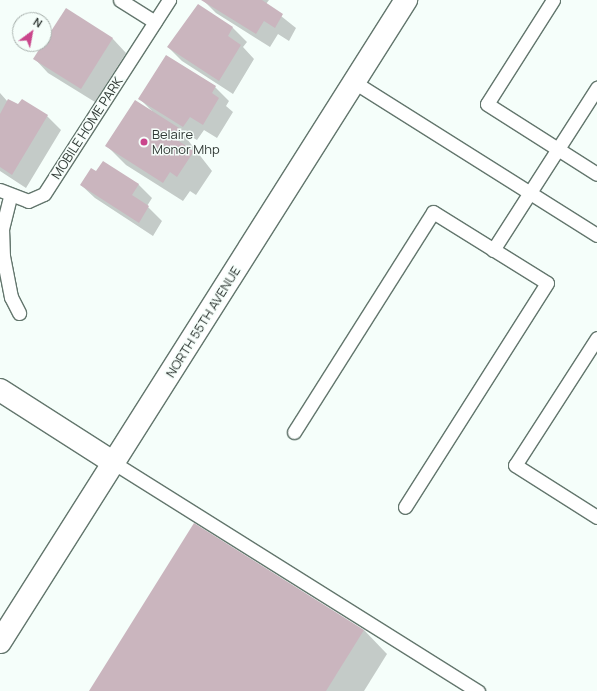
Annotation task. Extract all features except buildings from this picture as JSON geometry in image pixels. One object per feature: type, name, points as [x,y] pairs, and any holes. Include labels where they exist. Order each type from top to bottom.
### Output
[{"type":"street","name":"NORTH 55TH AVENUE","points":[[0,642],[406,0]]},
{"type":"street","points":[[0,390],[114,463]]},
{"type":"lane","points":[[120,0],[155,22]]},
{"type":"lane","name":"MOBILE HOME PARK","points":[[5,194],[28,201],[44,194],[169,0]]},
{"type":"lane","points":[[553,0],[487,104],[597,174]]},
{"type":"lane","points":[[354,82],[531,192],[597,235]]},
{"type":"lane","points":[[493,250],[597,88]]},
{"type":"lane","points":[[5,194],[2,228],[3,256],[11,297],[19,312]]},
{"type":"lane","points":[[294,432],[433,212],[547,283],[405,507]]},
{"type":"lane","points":[[597,338],[515,465],[597,517]]},
{"type":"lane","points":[[114,463],[478,691]]},
{"type":"place","name":"Belaire Monor Mhp","points":[[144,142]]}]
